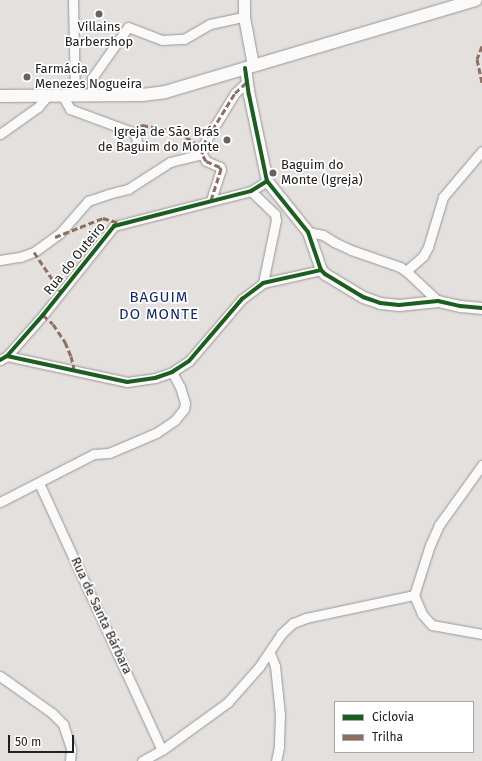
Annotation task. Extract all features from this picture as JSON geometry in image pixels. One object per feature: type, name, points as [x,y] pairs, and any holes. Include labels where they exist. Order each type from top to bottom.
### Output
[{"type":"main road","points":[[0,96],[142,95],[165,92],[476,0]]},
{"type":"street","points":[[73,0],[75,96]]},
{"type":"street","points":[[244,0],[244,17],[249,66],[247,82],[267,181],[308,232],[321,270],[330,278],[363,297],[380,304],[399,305],[438,302],[482,308]]},
{"type":"street","points":[[92,96],[92,78],[128,27],[162,40],[184,39],[210,24],[244,17]]},
{"type":"street","points":[[211,200],[222,170],[206,161],[202,154],[203,145],[235,93],[247,82]]},
{"type":"street","points":[[0,134],[38,107],[48,96]]},
{"type":"street","points":[[62,96],[70,108],[135,133],[137,142]]},
{"type":"street","points":[[406,271],[423,256],[428,247],[443,197],[482,152]]},
{"type":"street","points":[[0,260],[20,257],[34,252],[60,233],[88,201],[128,189],[170,162],[202,154]]},
{"type":"street","name":"Rua do Outeiro","points":[[4,358],[83,266],[114,226],[251,191],[267,181]]},
{"type":"street","points":[[251,191],[275,214],[276,220],[263,282]]},
{"type":"street","points":[[308,232],[323,235],[351,250],[387,262],[406,271],[438,302]]},
{"type":"street","points":[[4,358],[127,382],[155,378],[172,372],[189,361],[242,299],[263,282],[321,270]]},
{"type":"street","points":[[0,502],[94,454],[109,453],[156,433],[176,420],[184,409],[185,403],[180,387],[172,372]]},
{"type":"street","points":[[482,465],[439,525],[430,545],[414,595],[422,614],[432,625],[482,634]]},
{"type":"street","name":"Rua de Santa Bárbara","points":[[39,483],[162,750]]},
{"type":"street","points":[[142,761],[162,750],[228,702],[270,653],[287,628],[299,619],[414,595]]},
{"type":"street","points":[[270,653],[275,666],[280,714],[280,747],[276,761]]},
{"type":"street","points":[[0,676],[52,713],[63,724],[71,749],[70,761]]},
{"type":"marked path","points":[[482,46],[477,59],[482,82]]},
{"type":"marked path","points":[[211,200],[221,170],[220,167],[206,161],[202,154],[203,145],[235,93],[247,82]]},
{"type":"marked path","points":[[135,133],[142,125],[178,132],[197,144],[203,145]]},
{"type":"marked path","points":[[55,237],[103,218],[119,223]]},
{"type":"marked path","points":[[34,252],[61,292]]},
{"type":"marked path","points":[[43,315],[53,324],[65,342],[71,356],[74,369]]},
{"type":"cycle path","points":[[245,68],[249,95],[267,181],[308,232],[321,270],[325,274],[363,297],[380,303],[399,305],[438,301],[460,306],[482,308]]},
{"type":"cycle path","points":[[0,360],[7,356],[43,315],[114,226],[251,191],[267,181]]},
{"type":"cycle path","points":[[7,356],[127,382],[155,378],[172,372],[189,361],[242,299],[263,283],[321,270]]},
{"type":"place","name":"Villains Barbershop","points":[[99,14]]},
{"type":"place","name":"Farmácia Menezes Nogueira","points":[[27,77]]},
{"type":"place","name":"Igreja de São Brás de Baguim do Monte","points":[[227,140]]},
{"type":"place","name":"Baguim do Monte (Igreja)","points":[[273,173]]},
{"type":"district","name":"BAGUIM DO MONTE","points":[[159,306]]}]
